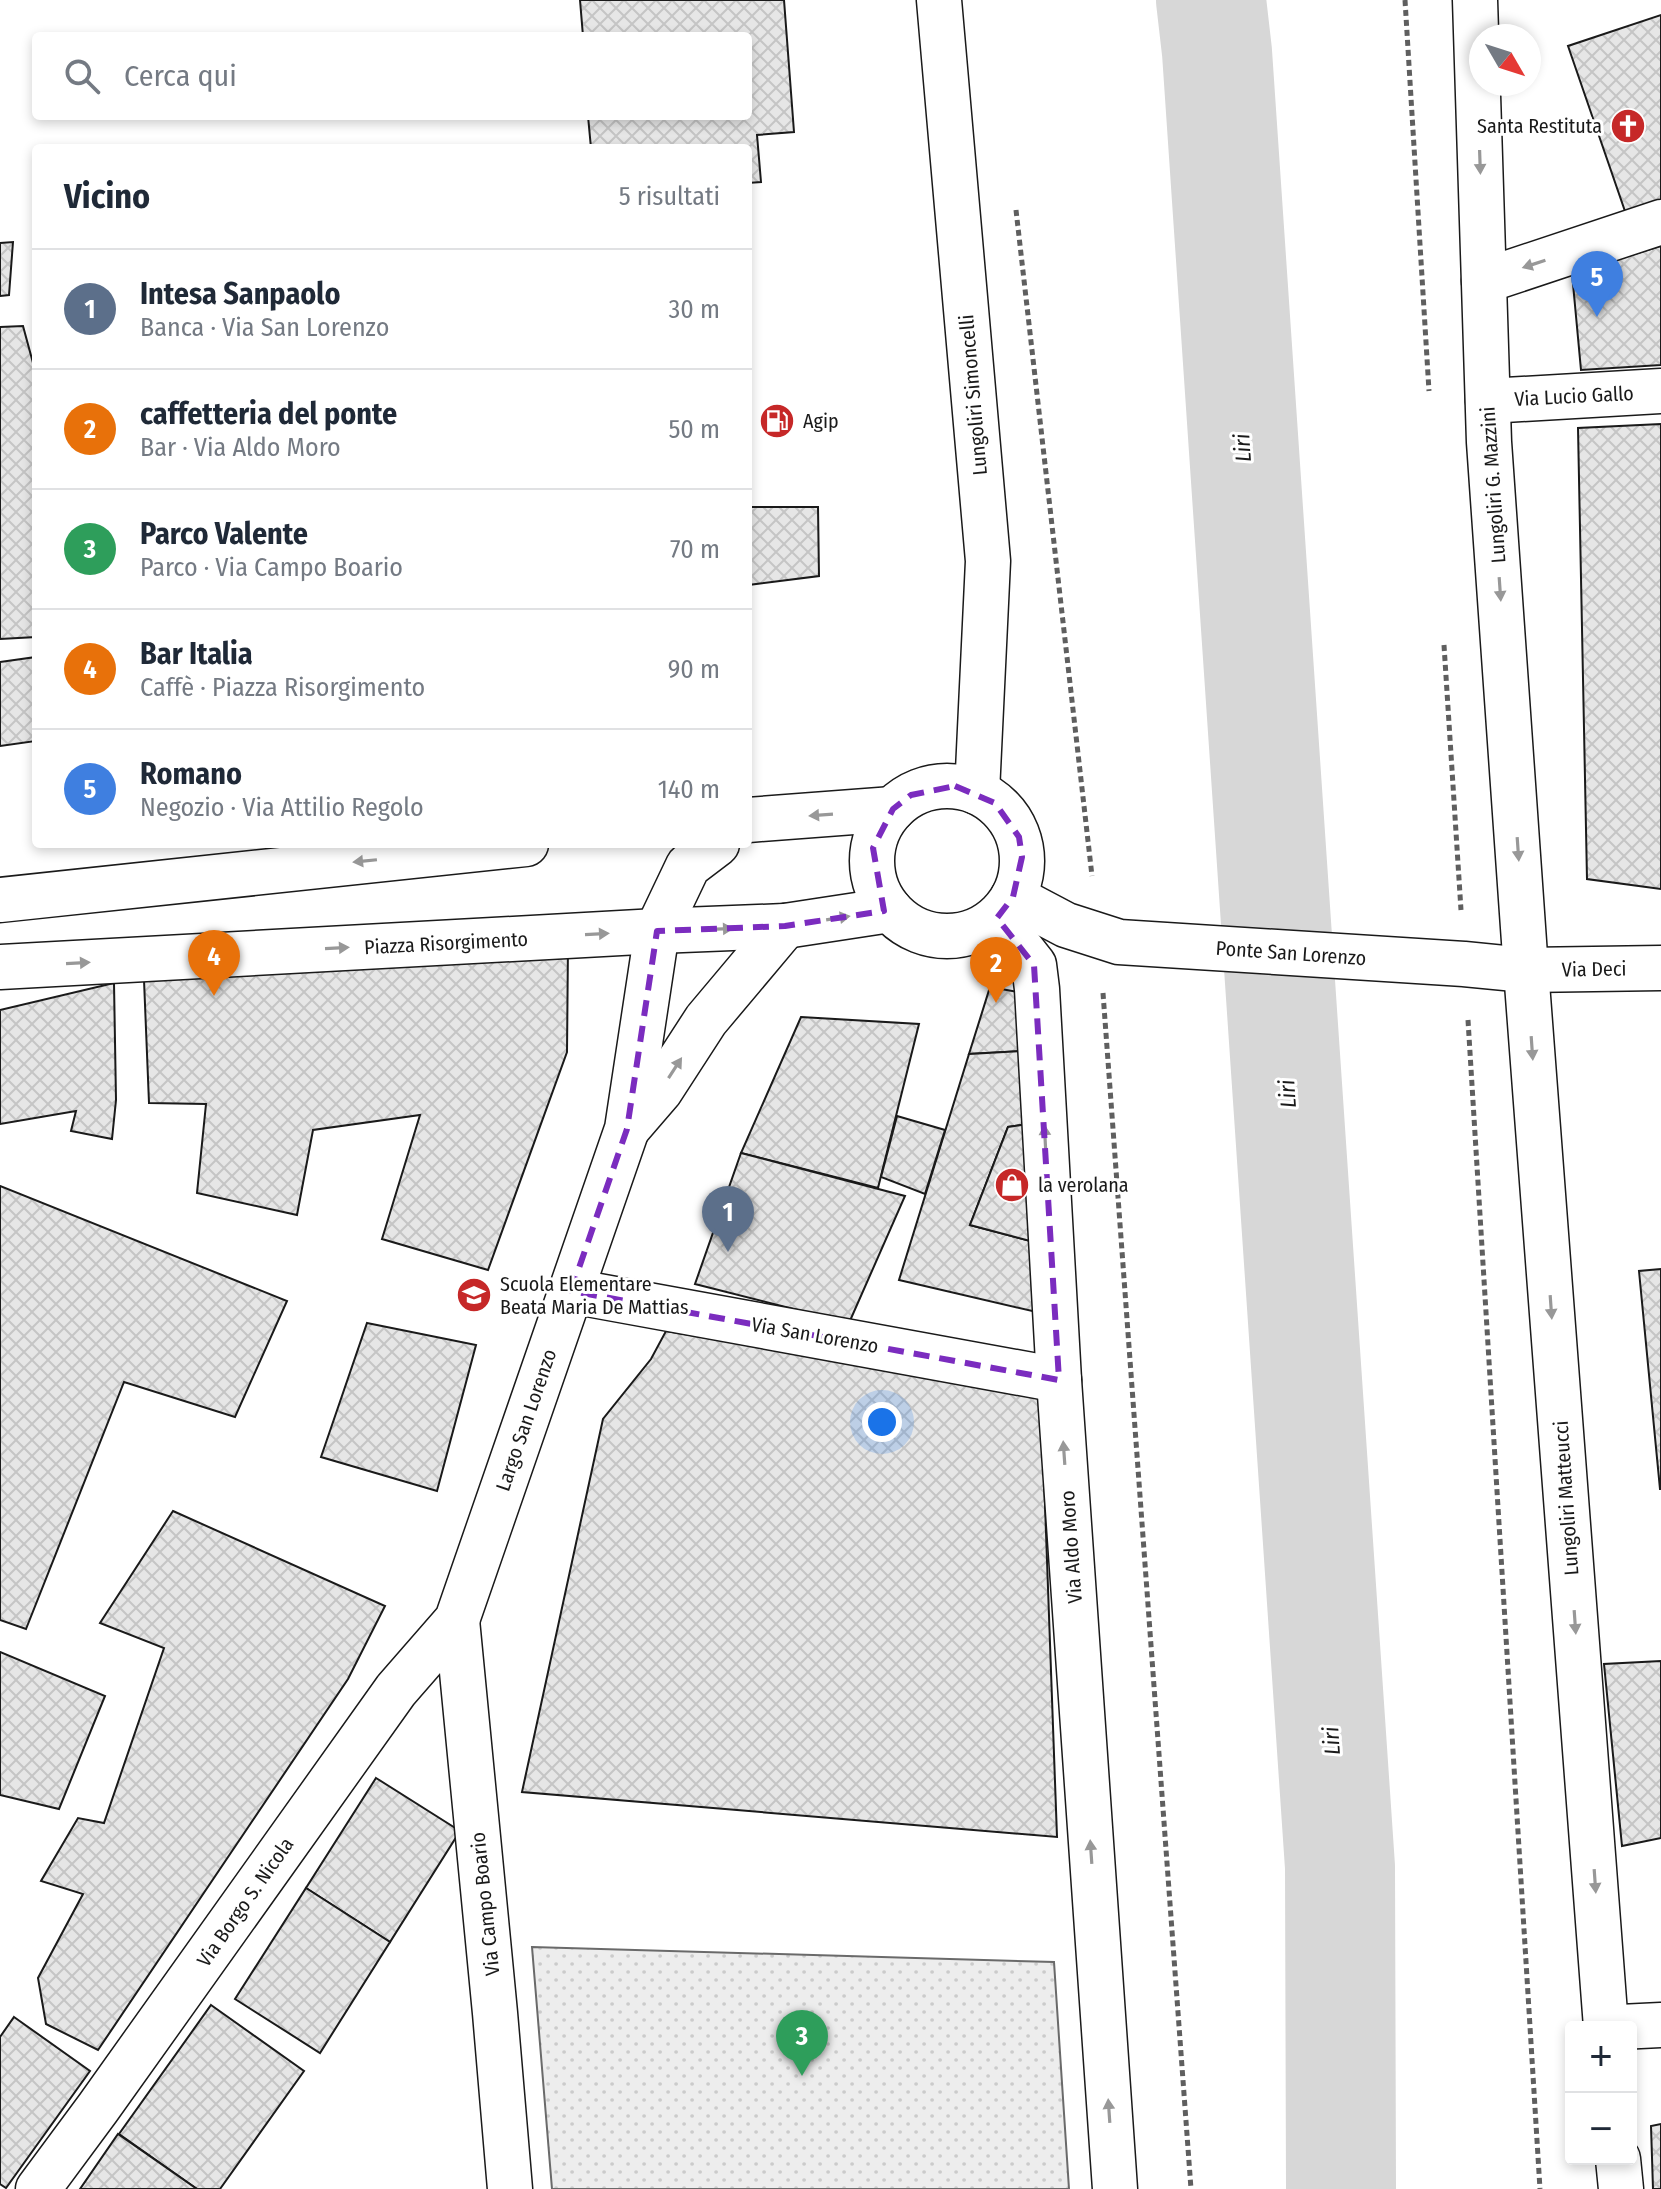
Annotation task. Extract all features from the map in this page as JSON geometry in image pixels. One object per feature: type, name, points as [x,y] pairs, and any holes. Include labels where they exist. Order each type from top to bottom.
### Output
[{"type":"street","name":"Lungoliri Simoncelli","points":[[939,0],[988,561],[977,792]]},
{"type":"street","name":"Lungoliri G. Mazzini","points":[[1475,0],[1488,401],[1526,970]]},
{"type":"street","points":[[1484,281],[1661,222]]},
{"type":"street","name":"Via Lucio Gallo","points":[[1488,401],[1661,391]]},
{"type":"street","points":[[955,786],[977,792],[995,803],[1009,818],[1019,837],[1021,878],[1005,908],[977,931],[954,936],[930,935],[908,925],[890,910],[879,892],[873,870],[873,848],[880,827],[893,809],[911,795],[933,787],[955,786]]},
{"type":"street","points":[[752,820],[893,809]]},
{"type":"street","points":[[0,900],[488,848]]},
{"type":"street","name":"Largo San Lorenzo","points":[[457,1620],[627,1129],[657,931],[688,866],[712,848]]},
{"type":"street","name":"Ponte San Lorenzo","points":[[1005,908],[1109,939],[1526,970]]},
{"type":"street","name":"Via Aldo Moro","points":[[1005,908],[1034,965],[1037,989],[1059,1380],[1115,2189]]},
{"type":"street","name":"Piazza Risorgimento","points":[[0,967],[785,926],[890,910]]},
{"type":"street","name":"Largo San Lorenzo","points":[[627,1129],[660,1091],[706,1020],[785,926]]},
{"type":"street","name":"Via Deci","points":[[1526,970],[1661,968]]},
{"type":"street","name":"Lungoliri Matteucci","points":[[1526,970],[1606,2021]]},
{"type":"street","name":"Via San Lorenzo","points":[[571,1291],[1059,1380]]},
{"type":"street","name":"Via Borgo S. Nicola","points":[[38,2189],[396,1690],[457,1620]]},
{"type":"street","name":"Via Campo Boario","points":[[457,1620],[510,2189]]},
{"type":"street","points":[[1637,2026],[1661,2025]]},
{"type":"street","points":[[1619,2165],[1621,2189]]},
{"type":"path","points":[[1405,0],[1429,395]]},
{"type":"path","points":[[1016,206],[1109,939],[1191,2189]]},
{"type":"path","points":[[1444,632],[1540,2189]]},
{"type":"highlighted area","points":[[955,786],[995,803],[1019,837],[1022,857],[1013,897],[997,918],[1034,965],[1059,1380],[571,1291],[627,1129],[657,931],[785,926],[884,911],[873,848],[893,809],[911,795]]},
{"type":"shaded area","points":[[532,1947],[1054,1962],[1069,2189],[552,2189]]},
{"type":"building","points":[[580,0],[784,0],[794,132],[757,135],[761,182],[752,183],[752,144],[591,144],[588,120],[752,120],[752,32],[583,32]]},
{"type":"building","name":"Santa Restituta","points":[[1661,15],[1661,206],[1627,217],[1568,46]]},
{"type":"building","points":[[13,242],[9,295],[0,296],[0,243]]},
{"type":"building","points":[[1661,246],[1661,365],[1581,370],[1572,273]]},
{"type":"building","points":[[23,326],[32,359],[32,637],[0,639],[0,327]]},
{"type":"building","points":[[1661,424],[1661,889],[1587,879],[1578,428]]},
{"type":"building","points":[[752,507],[818,507],[819,576],[752,584]]},
{"type":"building","points":[[32,658],[32,742],[0,746],[0,662]]},
{"type":"building","points":[[568,945],[567,1052],[488,1270],[382,1239],[420,1115],[313,1130],[297,1215],[197,1193],[206,1104],[149,1103],[144,980]]},
{"type":"building","points":[[114,983],[116,1100],[112,1139],[71,1131],[76,1111],[0,1124],[0,1010]]},
{"type":"building","points":[[990,987],[1018,992],[1022,1051],[969,1054]]},
{"type":"building","points":[[801,1017],[919,1024],[878,1188],[741,1153]]},
{"type":"building","points":[[1022,1051],[1029,1124],[1008,1127],[970,1225],[1034,1242],[1041,1313],[899,1280],[969,1054]]},
{"type":"building","points":[[897,1116],[945,1130],[925,1194],[881,1177]]},
{"type":"building","points":[[1029,1124],[1034,1242],[970,1225],[1008,1127]]},
{"type":"building","points":[[741,1153],[905,1196],[849,1323],[695,1284]]},
{"type":"building","points":[[0,1186],[287,1301],[235,1417],[124,1382],[26,1629],[0,1620]]},
{"type":"building","points":[[1661,1269],[1661,1489],[1660,1489],[1639,1271]]},
{"type":"building","points":[[367,1323],[476,1345],[437,1491],[321,1457]]},
{"type":"building","points":[[666,1331],[1041,1394],[1057,1837],[522,1792],[603,1419],[651,1359]]},
{"type":"building","points":[[173,1511],[385,1606],[348,1679],[98,2050],[46,2024],[38,1978],[83,1894],[41,1881],[78,1818],[104,1823],[164,1648],[100,1623]]},
{"type":"building","points":[[0,1652],[105,1696],[59,1809],[0,1795]]},
{"type":"building","points":[[1661,1661],[1661,1838],[1622,1846],[1604,1664]]},
{"type":"building","points":[[376,1778],[460,1831],[390,1942],[306,1888]]},
{"type":"building","points":[[306,1888],[390,1942],[320,2053],[235,1999]]},
{"type":"building","points":[[211,2005],[304,2071],[220,2189],[197,2189],[119,2134]]},
{"type":"building","points":[[14,2017],[90,2071],[6,2188],[0,2184],[0,2037]]},
{"type":"building","points":[[1661,2124],[1661,2189],[1653,2189],[1651,2126]]},
{"type":"building","points":[[118,2134],[197,2189],[80,2189]]},
{"type":"waterway","name":"Liri","points":[[1211,0],[1217,52],[1340,1867],[1341,2189]]},
{"type":"place","name":"Santa Restituta","points":[[1628,126]]},
{"type":"place","name":"Romano","points":[[1597,317]]},
{"type":"place","name":"Agip","points":[[777,421]]},
{"type":"place","name":"Bar Italia","points":[[214,996]]},
{"type":"place","name":"caffetteria del ponte","points":[[996,1003]]},
{"type":"place","name":"la verolana","points":[[1012,1185]]},
{"type":"place","name":"Intesa Sanpaolo","points":[[728,1252]]},
{"type":"place","name":"Scuola Elementare Beata Maria De Mattias","points":[[474,1295]]},
{"type":"place","name":"Parco Valente","points":[[802,2076]]}]
